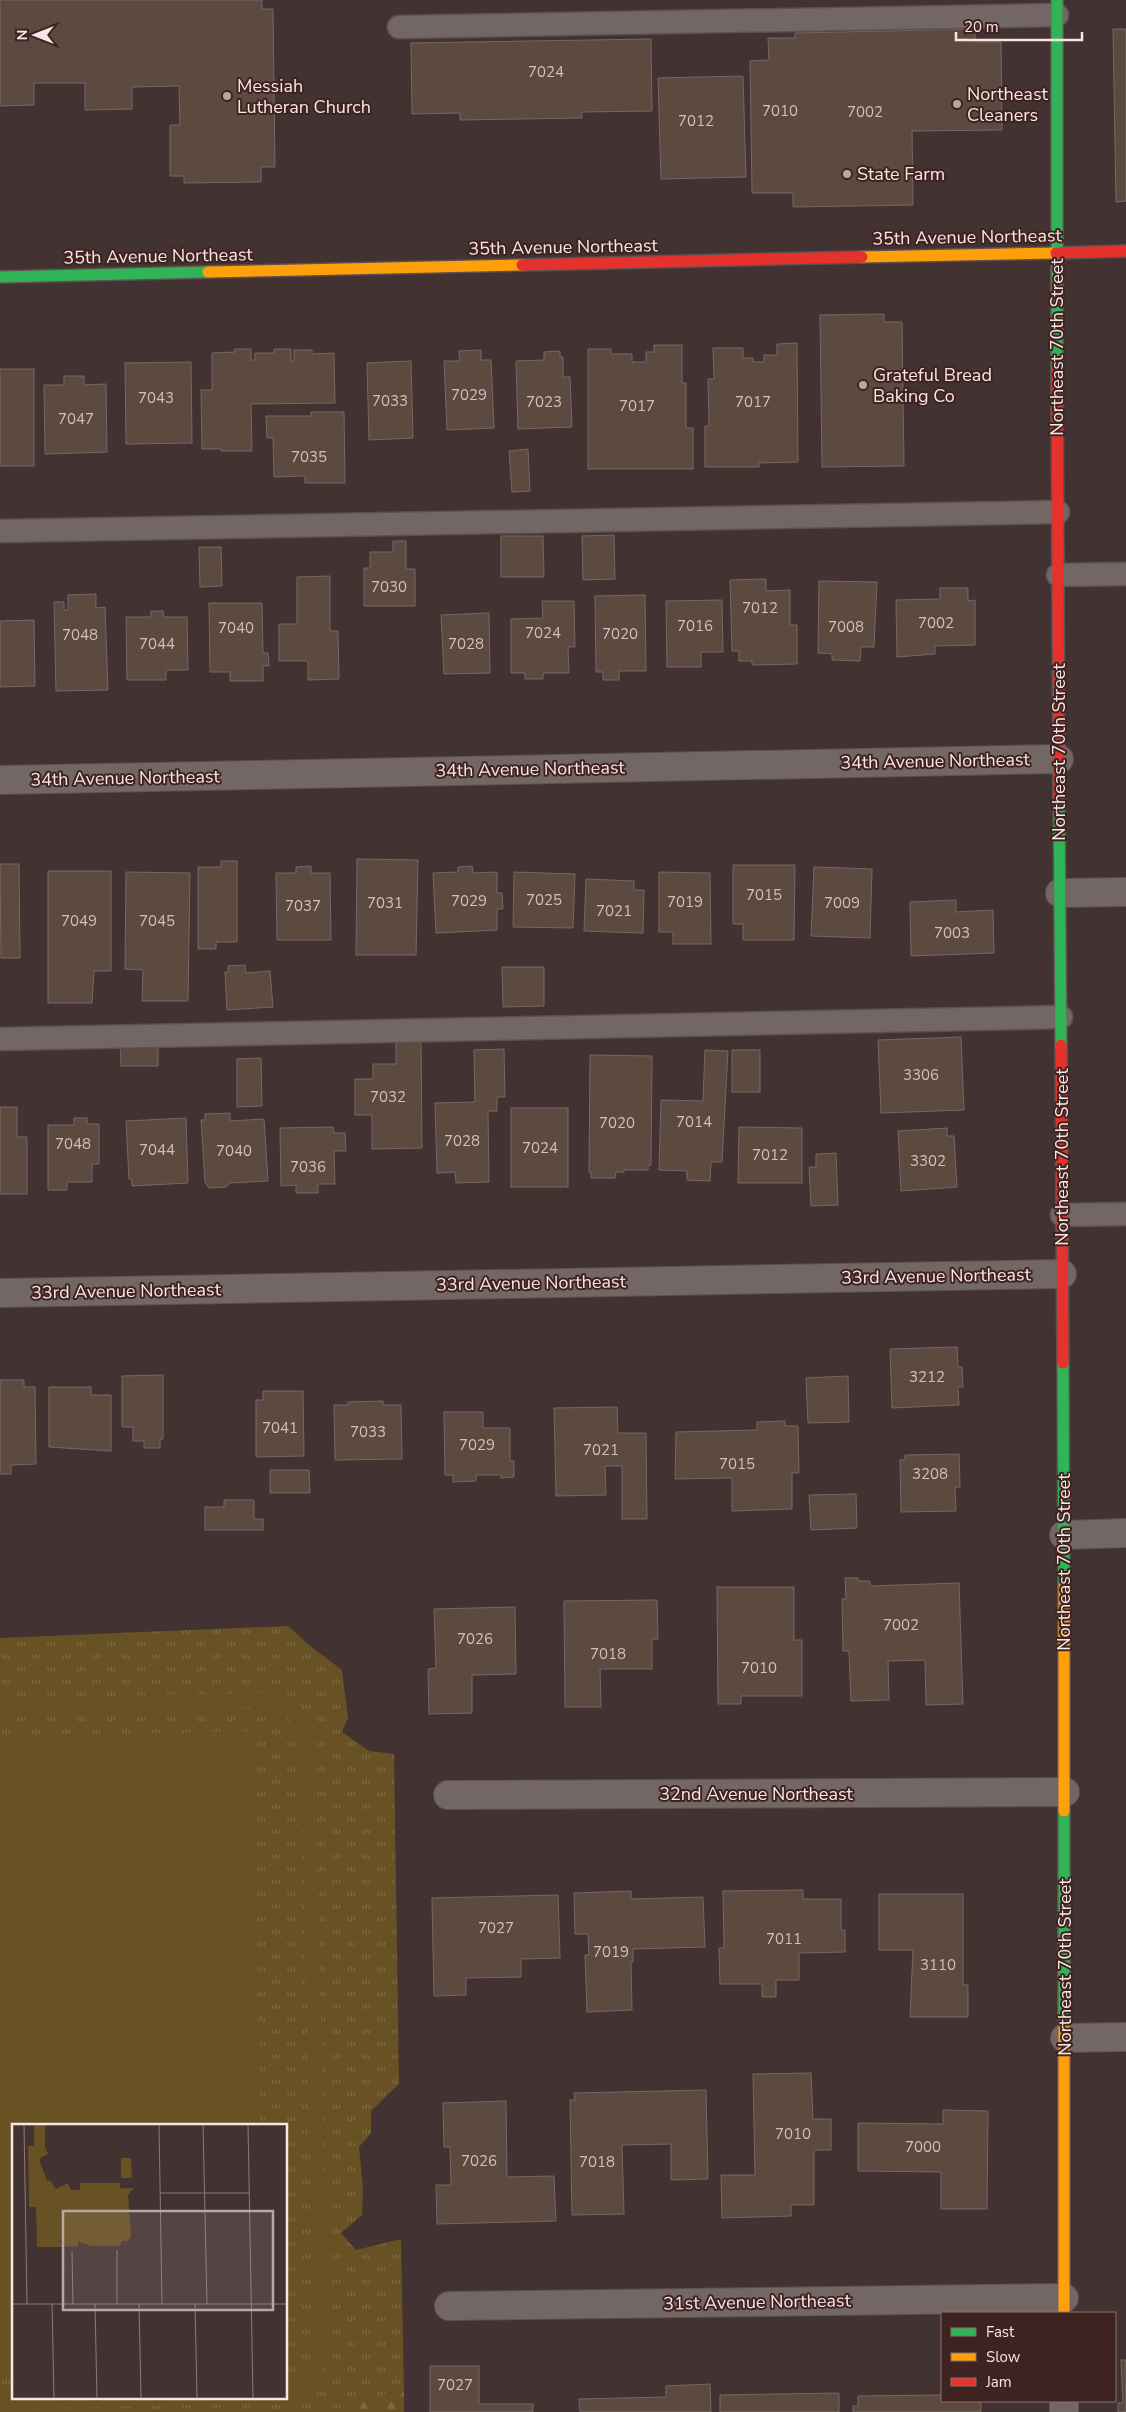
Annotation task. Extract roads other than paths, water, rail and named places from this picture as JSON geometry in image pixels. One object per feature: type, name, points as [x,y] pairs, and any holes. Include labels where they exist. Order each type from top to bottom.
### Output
[{"type":"street","name":"Northeast 70th Street","points":[[1057,7],[1056,253],[1065,1792],[1064,2306]]},
{"type":"street","name":"35th Avenue Northeast","points":[[0,277],[1126,251]]},
{"type":"street","name":"34th Avenue Northeast","points":[[0,780],[1060,759]]},
{"type":"street","points":[[1060,893],[1126,892]]},
{"type":"street","name":"33rd Avenue Northeast","points":[[0,1293],[1062,1274]]},
{"type":"street","points":[[1064,1535],[1126,1533]]},
{"type":"street","name":"32nd Avenue Northeast","points":[[448,1795],[1065,1792]]},
{"type":"street","points":[[1065,2038],[1126,2037]]},
{"type":"street","name":"31st Avenue Northeast","points":[[449,2306],[1064,2306]]},
{"type":"lane","points":[[399,27],[1057,7]]},
{"type":"lane","points":[[0,531],[1058,512]]},
{"type":"lane","points":[[1058,575],[1126,574]]},
{"type":"lane","points":[[0,1039],[1061,1017]]},
{"type":"lane","points":[[1062,1215],[1126,1214]]},
{"type":"place","name":"Messiah Lutheran Church","points":[[227,96]]},
{"type":"place","name":"Northeast Cleaners","points":[[957,104]]},
{"type":"place","name":"State Farm","points":[[847,174]]},
{"type":"place","name":"Grateful Bread Baking Co","points":[[863,385]]}]
